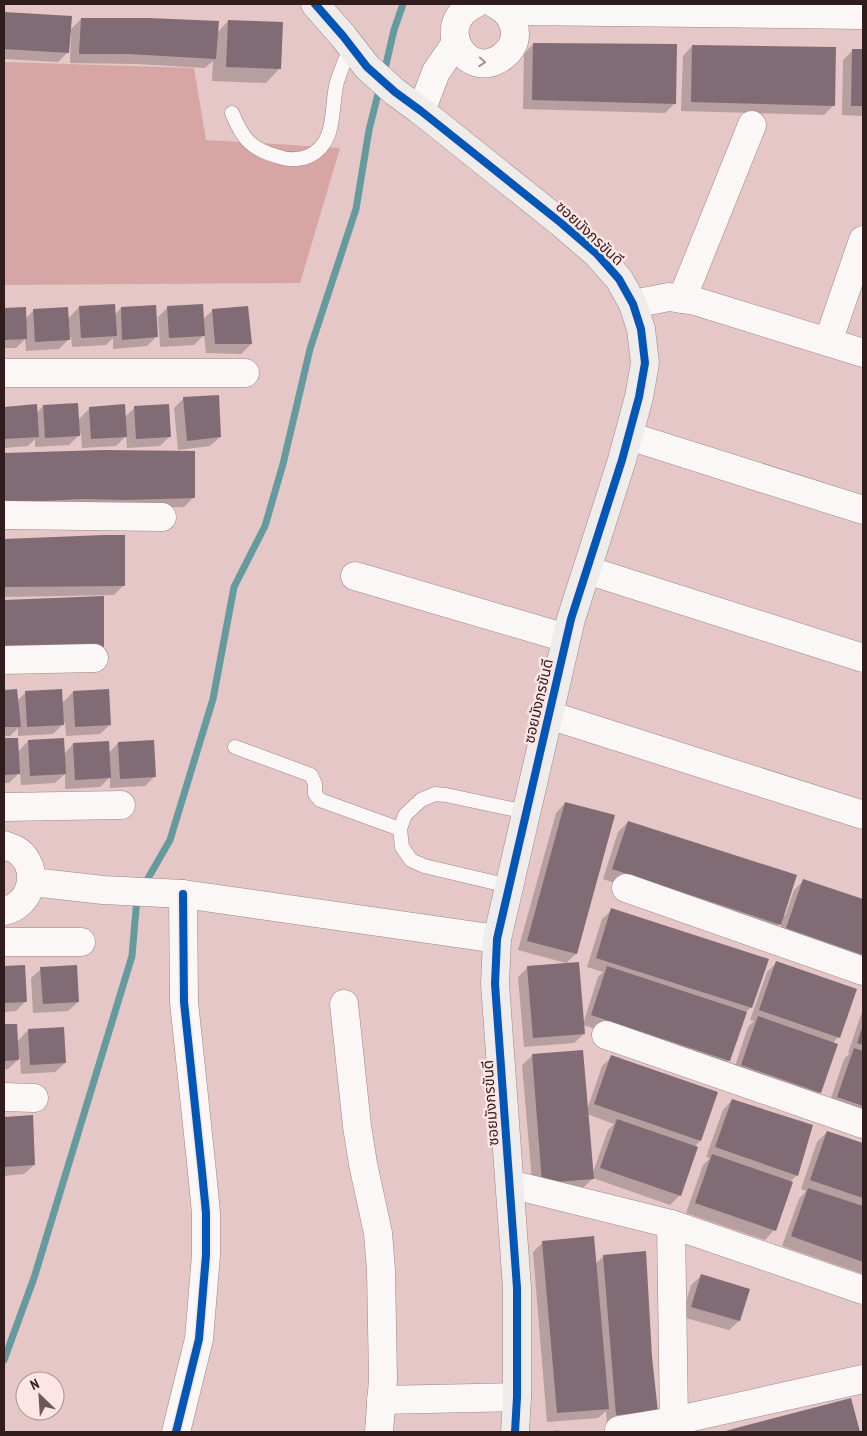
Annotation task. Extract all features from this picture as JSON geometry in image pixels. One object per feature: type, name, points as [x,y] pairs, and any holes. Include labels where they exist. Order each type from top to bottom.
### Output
[{"type":"street","points":[[315,4],[359,56]]},
{"type":"street","points":[[475,4],[467,8],[460,15],[455,24],[454,34],[461,52],[469,59],[478,63],[498,60],[512,46],[515,26],[511,16],[500,6]]},
{"type":"street","points":[[500,6],[518,11],[863,15]]},
{"type":"street","points":[[421,110],[436,72],[456,43]]},
{"type":"street","name":"ซอยมังกรขันดี","points":[[359,56],[395,92],[421,110],[597,254],[619,279],[633,304],[641,329],[645,362],[639,397],[629,436],[566,638],[497,939],[495,984],[517,1288],[517,1397],[515,1432]]},
{"type":"street","points":[[682,299],[752,125]]},
{"type":"street","points":[[828,342],[863,240]]},
{"type":"street","points":[[633,304],[669,297],[695,301],[863,353]]},
{"type":"street","points":[[4,373],[245,373]]},
{"type":"street","points":[[629,436],[863,510]]},
{"type":"street","points":[[4,515],[162,516]]},
{"type":"street","points":[[587,570],[863,658]]},
{"type":"street","points":[[355,576],[566,638]]},
{"type":"street","points":[[4,660],[94,658]]},
{"type":"street","points":[[549,715],[863,815]]},
{"type":"street","points":[[4,807],[121,805]]},
{"type":"street","points":[[4,845],[18,850],[29,864],[32,882],[26,898],[12,909],[4,910]]},
{"type":"street","points":[[32,882],[103,890],[172,893],[497,939]]},
{"type":"street","points":[[626,888],[863,971]]},
{"type":"street","points":[[172,893],[206,1213],[206,1255],[199,1339],[176,1432]]},
{"type":"street","points":[[4,942],[80,942]]},
{"type":"street","points":[[344,1004],[363,1164],[378,1233],[382,1270],[383,1379],[379,1432]]},
{"type":"street","points":[[606,1035],[863,1124]]},
{"type":"street","points":[[4,1098],[34,1098]]},
{"type":"street","points":[[510,1184],[670,1224],[863,1290]]},
{"type":"street","points":[[670,1224],[674,1420]]},
{"type":"street","points":[[619,1430],[863,1379]]},
{"type":"street","points":[[381,1400],[517,1397]]},
{"type":"lane","points":[[232,113],[240,133],[254,146],[268,154],[288,160],[305,158],[316,152],[328,139],[337,82],[359,56]]},
{"type":"lane","points":[[236,748],[311,775],[315,784],[315,794],[320,800],[400,829]]},
{"type":"lane","points":[[509,886],[424,866],[412,860],[402,847],[400,829],[405,815],[421,800],[435,794],[526,812]]},
{"type":"shaded area","points":[[4,62],[194,68],[206,140],[340,148],[300,283],[4,285]]},
{"type":"building","points":[[4,12],[72,16],[69,53],[4,49]]},
{"type":"building","points":[[81,18],[219,21],[216,59],[128,54],[79,54]]},
{"type":"building","points":[[228,20],[283,22],[281,69],[226,67]]},
{"type":"building","points":[[533,43],[677,44],[676,104],[532,100]]},
{"type":"building","points":[[692,45],[836,47],[835,106],[691,102]]},
{"type":"building","points":[[852,49],[863,49],[863,106],[851,106]]},
{"type":"building","points":[[115,304],[117,336],[81,338],[79,306]]},
{"type":"building","points":[[203,304],[205,336],[169,338],[167,306]]},
{"type":"building","points":[[156,305],[158,337],[122,340],[121,307]]},
{"type":"building","points":[[248,306],[252,344],[215,344],[212,309]]},
{"type":"building","points":[[26,307],[27,339],[4,340],[4,308]]},
{"type":"building","points":[[68,307],[70,340],[35,342],[33,309]]},
{"type":"building","points":[[219,395],[221,437],[187,441],[183,397]]},
{"type":"building","points":[[78,403],[80,436],[45,438],[43,405]]},
{"type":"building","points":[[37,404],[39,437],[4,439],[4,407]]},
{"type":"building","points":[[125,404],[127,437],[91,439],[89,407]]},
{"type":"building","points":[[169,404],[171,437],[136,439],[134,406]]},
{"type":"building","points":[[104,450],[195,451],[195,498],[82,499],[4,503],[4,453]]},
{"type":"building","points":[[125,535],[125,586],[4,587],[4,539]]},
{"type":"building","points":[[104,596],[104,647],[4,648],[4,600]]},
{"type":"building","points":[[17,689],[21,727],[4,727],[4,690]]},
{"type":"building","points":[[62,689],[64,725],[27,727],[25,691]]},
{"type":"building","points":[[109,689],[111,725],[75,727],[73,691]]},
{"type":"building","points":[[4,738],[18,738],[20,774],[4,775]]},
{"type":"building","points":[[64,738],[66,774],[30,776],[28,740]]},
{"type":"building","points":[[154,740],[156,777],[120,779],[118,742]]},
{"type":"building","points":[[109,741],[111,778],[75,780],[73,743]]},
{"type":"building","points":[[565,802],[615,815],[577,954],[527,941]]},
{"type":"building","points":[[628,821],[797,875],[781,925],[612,869]]},
{"type":"building","points":[[803,879],[863,899],[863,955],[786,928]]},
{"type":"building","points":[[611,908],[769,959],[752,1008],[596,958]]},
{"type":"building","points":[[776,961],[857,989],[840,1038],[759,1010]]},
{"type":"building","points":[[579,962],[585,1034],[533,1038],[527,966]]},
{"type":"building","points":[[25,965],[27,1002],[4,1003],[4,966]]},
{"type":"building","points":[[77,965],[79,1002],[43,1004],[40,967]]},
{"type":"building","points":[[607,966],[747,1012],[730,1061],[591,1015]]},
{"type":"building","points":[[758,1016],[838,1044],[821,1093],[741,1065]]},
{"type":"building","points":[[4,1024],[17,1024],[19,1060],[4,1061]]},
{"type":"building","points":[[863,1025],[863,1045],[857,1043]]},
{"type":"building","points":[[64,1027],[66,1063],[30,1065],[28,1029]]},
{"type":"building","points":[[854,1048],[863,1051],[863,1106],[837,1097]]},
{"type":"building","points":[[583,1050],[594,1179],[542,1183],[532,1054]]},
{"type":"building","points":[[611,1055],[718,1092],[701,1141],[594,1104]]},
{"type":"building","points":[[732,1099],[813,1125],[798,1176],[715,1147]]},
{"type":"building","points":[[33,1115],[35,1165],[4,1167],[4,1117]]},
{"type":"building","points":[[617,1119],[698,1147],[681,1196],[600,1168]]},
{"type":"building","points":[[827,1131],[863,1143],[863,1198],[810,1180]]},
{"type":"building","points":[[712,1154],[793,1182],[776,1231],[695,1203]]},
{"type":"building","points":[[808,1188],[863,1206],[863,1262],[791,1236]]},
{"type":"building","points":[[594,1236],[609,1409],[557,1413],[542,1241]]},
{"type":"building","points":[[646,1251],[652,1357],[658,1412],[616,1415],[603,1255]]},
{"type":"building","points":[[701,1274],[750,1289],[740,1321],[691,1307]]},
{"type":"building","points":[[851,1398],[860,1432],[722,1432],[740,1427]]},
{"type":"waterway","points":[[384,73],[394,30],[403,4]]},
{"type":"waterway","points":[[143,887],[170,840],[213,699],[234,587],[265,526],[283,464],[310,349],[356,209],[369,130],[380,86]]},
{"type":"waterway","points":[[4,1360],[34,1278],[132,956],[137,898]]},
{"type":"cycle path","points":[[315,4],[367,67],[395,92],[561,223],[597,254],[619,279],[633,304],[641,329],[645,363],[639,397],[622,460],[571,619],[497,939],[495,984],[517,1288],[517,1397],[515,1432]]},
{"type":"cycle path","points":[[176,1432],[199,1339],[206,1255],[206,1213],[184,1002],[183,894]]}]
